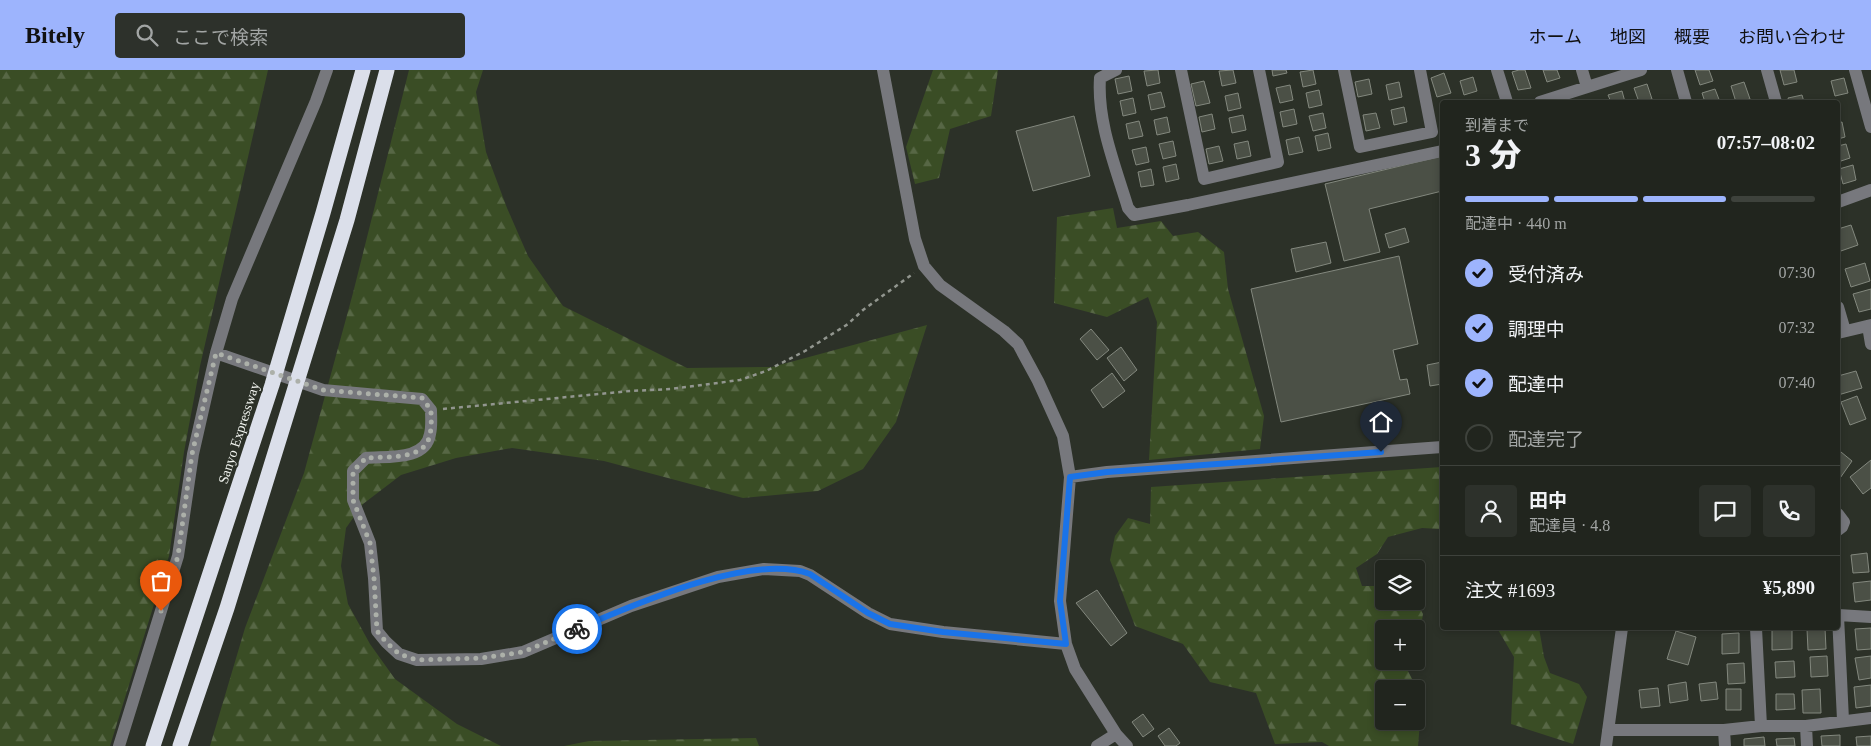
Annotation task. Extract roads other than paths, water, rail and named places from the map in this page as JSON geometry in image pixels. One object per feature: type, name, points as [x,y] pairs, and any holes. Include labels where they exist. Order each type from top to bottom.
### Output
[{"type":"highway","name":"Sanyo Expressway","points":[[153,746],[272,385],[323,213],[362,70]]},
{"type":"highway","points":[[180,746],[230,598],[347,220],[387,70]]},
{"type":"street","points":[[119,746],[178,556],[192,454],[222,355],[232,298],[327,70]]},
{"type":"street","points":[[883,70],[915,239],[924,266],[940,285],[1004,331],[1018,344],[1038,381],[1063,436],[1070,477],[1060,601],[1066,644],[1075,669],[1116,734],[1127,746]]},
{"type":"street","points":[[1116,70],[1100,78],[1098,97],[1104,132],[1128,208],[1134,215],[1440,151]]},
{"type":"street","points":[[1181,70],[1204,179],[1278,162],[1259,70]]},
{"type":"street","points":[[1344,70],[1360,147],[1432,132],[1420,70]]},
{"type":"street","points":[[1498,70],[1506,100]]},
{"type":"street","points":[[1582,70],[1587,87]]},
{"type":"street","points":[[1546,100],[1642,70]]},
{"type":"street","points":[[1677,70],[1685,100]]},
{"type":"street","points":[[1766,70],[1775,100]]},
{"type":"street","points":[[1855,70],[1871,127]]},
{"type":"street","points":[[1840,201],[1871,190]]},
{"type":"street","points":[[1841,332],[1869,325],[1871,344]]},
{"type":"street","points":[[222,355],[323,390],[422,398],[431,410],[430,436],[423,447],[412,454],[366,458],[353,471],[353,500],[370,543],[377,631],[399,654],[417,660],[426,660],[481,658],[523,652],[631,606],[718,577],[764,569],[800,570],[810,574],[868,613],[890,624],[943,632],[1066,644]]},
{"type":"street","points":[[1070,477],[1107,472],[1440,447]]},
{"type":"street","points":[[1840,517],[1844,522],[1840,529]]},
{"type":"street","points":[[1840,616],[1871,617]]},
{"type":"street","points":[[1606,746],[1622,630]]},
{"type":"street","points":[[1756,630],[1761,726]]},
{"type":"street","points":[[1839,630],[1843,720]]},
{"type":"street","points":[[1608,730],[1724,730],[1761,726],[1806,726],[1871,718]]},
{"type":"street","points":[[1806,726],[1807,746]]},
{"type":"street","points":[[1724,730],[1725,746]]},
{"type":"street","points":[[1097,746],[1116,734]]}]
